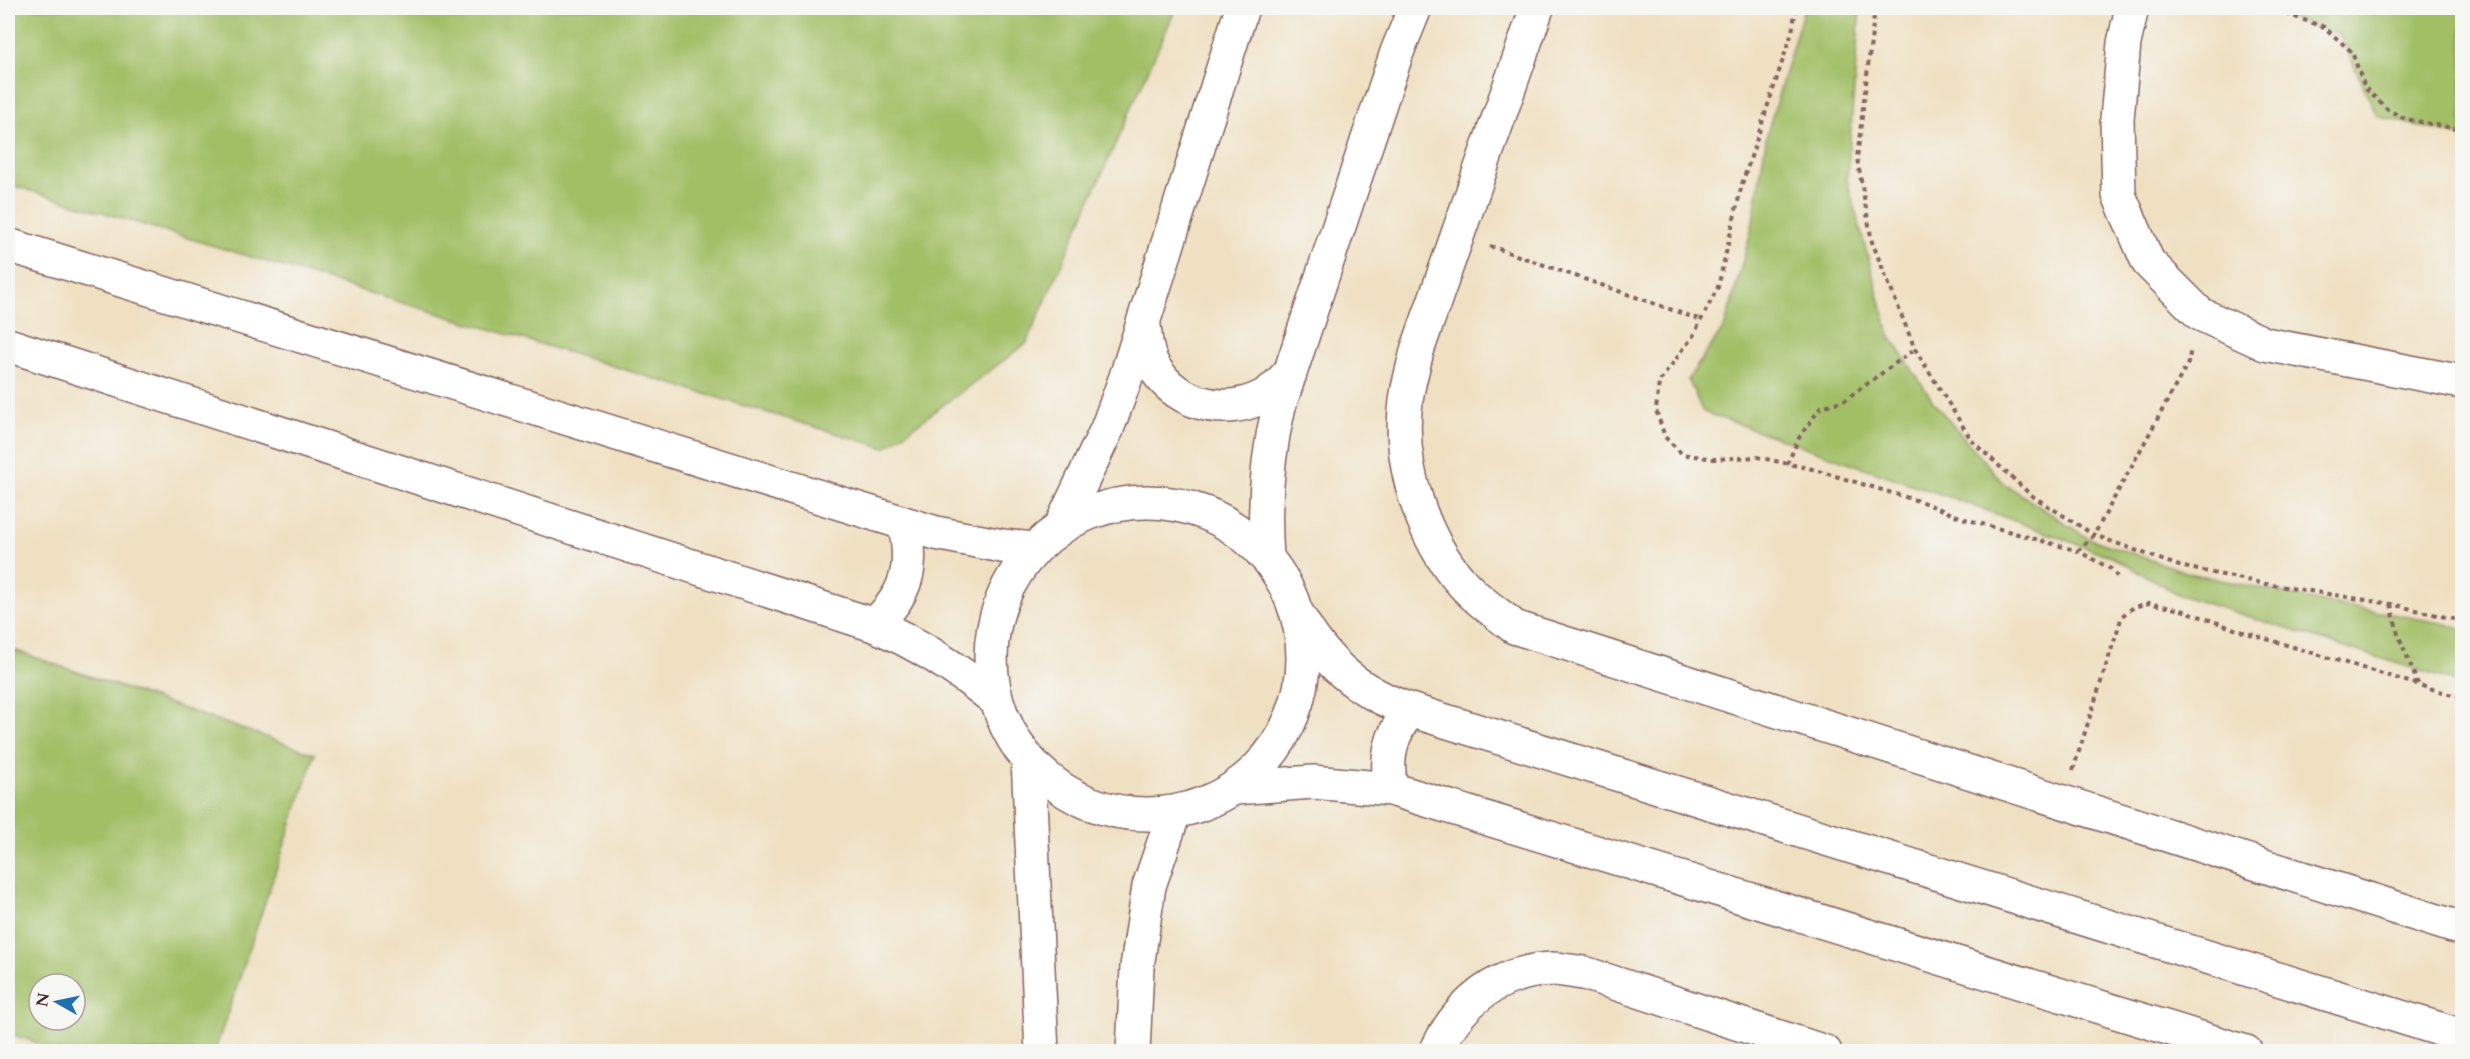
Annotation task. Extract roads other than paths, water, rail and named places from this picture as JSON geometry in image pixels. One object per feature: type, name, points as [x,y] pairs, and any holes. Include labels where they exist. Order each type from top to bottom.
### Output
[{"type":"street","points":[[1060,528],[1107,429],[1144,325],[1242,8]]},
{"type":"street","points":[[1267,557],[1264,519],[1265,480],[1270,443],[1279,406],[1397,52],[1415,8]]},
{"type":"street","points":[[1537,8],[1417,351],[1406,403],[1406,455],[1418,506],[1440,554],[1473,594],[1514,627],[2463,929]]},
{"type":"street","points":[[2132,8],[2124,43],[2116,119],[2119,195],[2148,262],[2200,314],[2265,344],[2463,382]]},
{"type":"street","points":[[8,245],[904,524],[969,541],[1035,549]]},
{"type":"street","points":[[1144,325],[1146,344],[1152,362],[1162,377],[1175,391],[1210,406],[1229,407],[1264,396],[1291,370]]},
{"type":"street","points":[[8,345],[874,625],[903,637],[936,656],[968,677],[997,701]]},
{"type":"street","points":[[1153,501],[1185,506],[1216,517],[1244,534],[1267,557],[1286,584],[1298,615],[1304,647],[1303,680],[1294,712],[1280,741],[1260,767],[1235,788],[1206,804],[1174,813],[1131,814],[1110,811],[1079,800],[1051,782],[1028,759],[1009,732],[997,701],[992,669],[992,636],[1000,604],[1015,575],[1035,549],[1060,528],[1089,513],[1121,504],[1153,501]]},
{"type":"street","points":[[874,625],[891,609],[903,590],[909,568],[910,545],[904,524]]},
{"type":"street","points":[[1298,615],[1321,650],[1344,674],[1387,702],[2463,1036]]},
{"type":"street","points":[[1391,789],[1388,755],[1399,723],[1410,710]]},
{"type":"street","points":[[1028,759],[1042,1052]]},
{"type":"street","points":[[1235,788],[1313,782],[1391,789],[2246,1052]]},
{"type":"street","points":[[1133,1052],[1137,967],[1149,886],[1174,813]]},
{"type":"street","points":[[1436,1052],[1446,1029],[1466,1005],[1492,986],[1521,974],[1553,969],[1584,973],[1825,1052]]}]
